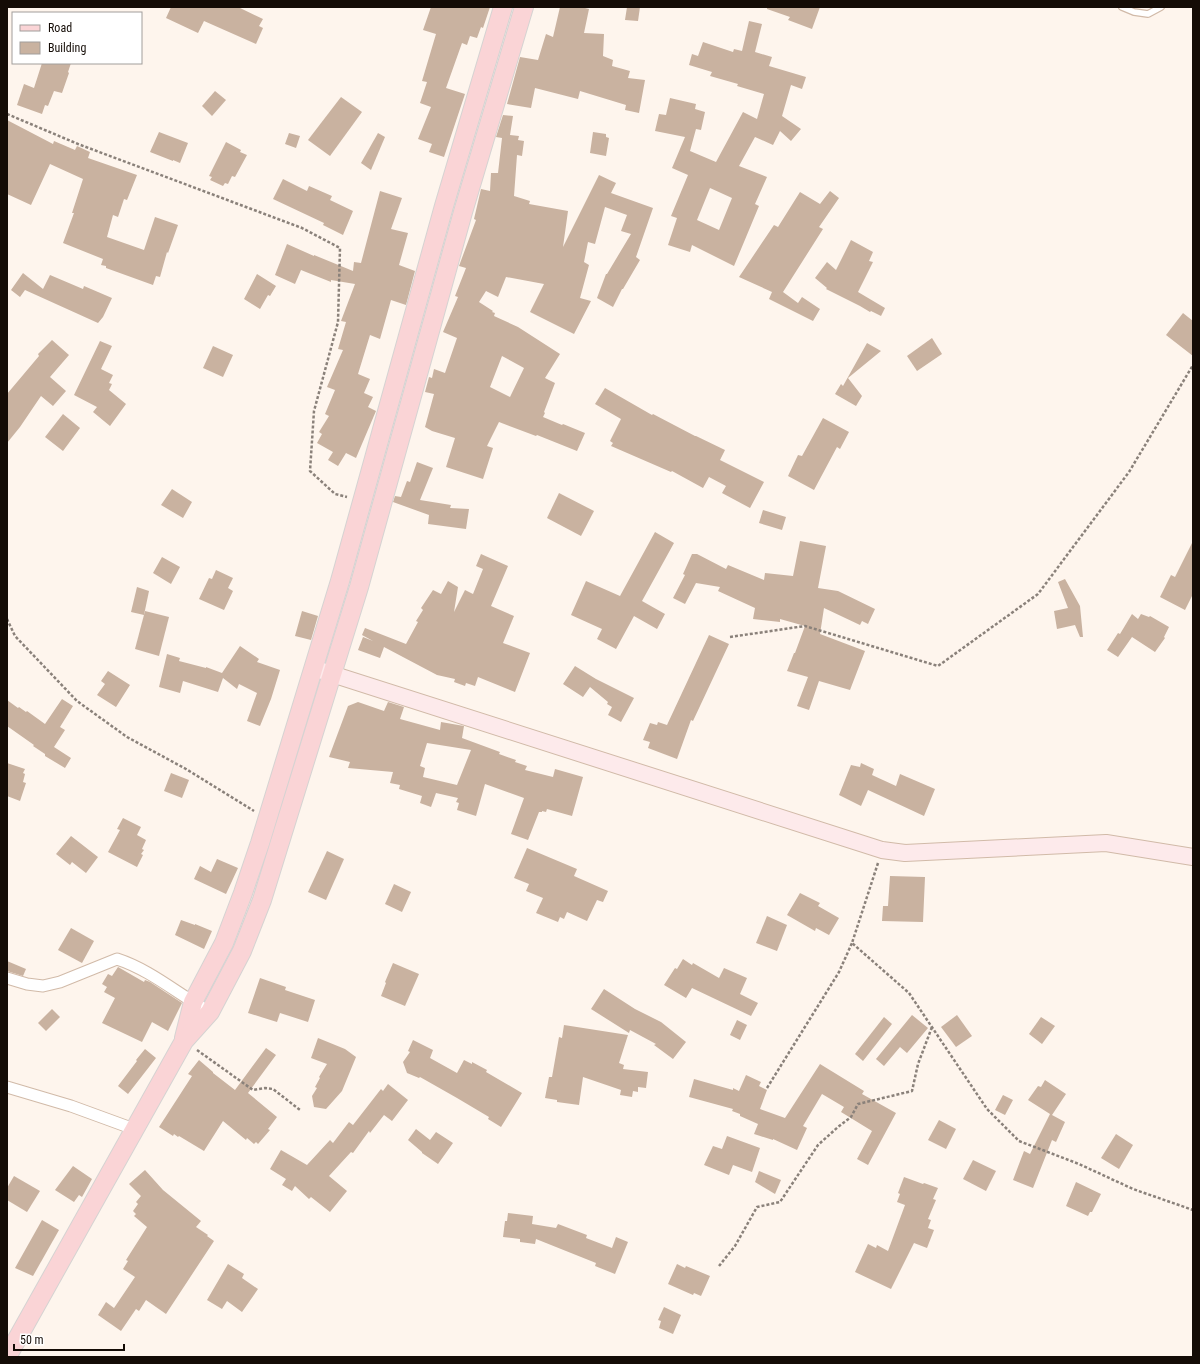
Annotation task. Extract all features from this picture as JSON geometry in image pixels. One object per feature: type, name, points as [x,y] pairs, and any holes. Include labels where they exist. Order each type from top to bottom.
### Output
[{"type":"main road","points":[[184,1041],[193,1002],[224,943],[243,893],[267,818],[340,581],[442,214],[503,7]]},
{"type":"main road","points":[[7,1357],[184,1041],[210,1012],[242,951],[262,900],[359,587],[461,220],[524,7]]},
{"type":"street","points":[[313,668],[882,850],[906,853],[1106,843],[1193,858]]},
{"type":"street","points":[[7,978],[26,984],[43,986],[60,982],[117,959],[133,964],[210,1012]]},
{"type":"street","points":[[7,1087],[71,1106],[134,1129]]},
{"type":"lane","points":[[1122,7],[1134,12],[1148,14],[1161,7]]},
{"type":"path","points":[[7,114],[78,144],[302,228],[340,248],[338,322],[314,411],[310,471],[335,494],[361,502]]},
{"type":"path","points":[[730,637],[805,626],[938,666],[1038,594],[1129,472],[1193,365]]},
{"type":"path","points":[[7,619],[15,636],[77,701],[127,737],[186,769],[267,818]]},
{"type":"path","points":[[767,1088],[839,972],[852,942],[882,850]]},
{"type":"path","points":[[852,942],[909,993],[986,1109],[1019,1141],[1079,1164],[1133,1189],[1193,1210]]},
{"type":"path","points":[[719,1266],[735,1246],[757,1207],[780,1202],[818,1145],[851,1117],[858,1104],[912,1092],[918,1064],[932,1027]]},
{"type":"path","points":[[184,1041],[253,1090],[265,1088],[273,1089],[300,1110]]},
{"type":"building","points":[[171,7],[238,7],[263,19],[259,26],[263,28],[256,44],[204,21],[198,33],[166,18]]},
{"type":"building","points":[[431,7],[490,7],[483,28],[481,27],[477,38],[470,36],[467,45],[462,43],[446,88],[465,94],[444,157],[429,152],[432,144],[418,139],[431,107],[420,103],[427,82],[422,81],[436,34],[423,30]]},
{"type":"building","points":[[560,7],[581,7],[589,9],[584,33],[604,34],[603,56],[613,60],[612,66],[630,71],[628,78],[645,80],[639,113],[625,110],[626,105],[580,91],[578,99],[535,88],[531,108],[507,104],[520,57],[538,60],[546,34],[553,37]]},
{"type":"building","points":[[627,7],[640,7],[638,21],[625,20]]},
{"type":"building","points":[[767,7],[820,7],[812,29],[788,20],[790,17],[767,9]]},
{"type":"building","points":[[749,21],[762,24],[755,52],[772,57],[769,66],[806,77],[802,89],[791,85],[782,116],[801,129],[791,141],[780,131],[773,145],[755,137],[739,166],[767,177],[755,204],[759,206],[734,266],[692,245],[690,252],[668,245],[677,218],[671,216],[688,175],[672,168],[685,137],[655,131],[659,114],[666,115],[670,98],[696,104],[695,109],[705,112],[701,130],[696,129],[690,151],[716,162],[743,112],[757,119],[764,94],[737,86],[738,84],[710,76],[712,72],[689,65],[692,54],[698,56],[703,42],[733,52],[734,49],[742,51]],"holes":[[[710,188],[732,198],[719,230],[697,220]]]},
{"type":"building","points":[[42,64],[71,64],[62,93],[54,91],[48,106],[45,105],[42,114],[17,105],[24,84],[34,88]]},
{"type":"building","points":[[215,91],[226,100],[212,116],[202,106]]},
{"type":"building","points":[[341,97],[362,112],[330,156],[308,140]]},
{"type":"building","points":[[503,115],[513,116],[510,135],[519,136],[518,140],[524,141],[522,156],[517,155],[514,196],[530,201],[529,204],[568,211],[563,247],[599,175],[616,183],[611,193],[653,208],[636,257],[640,260],[613,307],[597,298],[606,274],[631,234],[621,231],[627,215],[605,207],[595,244],[588,242],[584,262],[589,265],[580,298],[591,301],[574,334],[530,312],[544,284],[506,277],[498,297],[486,291],[479,302],[493,311],[492,312],[495,313],[494,316],[518,327],[560,354],[545,378],[555,383],[543,417],[585,433],[577,451],[499,422],[487,446],[493,448],[483,479],[446,467],[455,438],[432,431],[425,427],[434,394],[425,392],[429,377],[432,378],[434,369],[445,373],[457,338],[443,332],[458,297],[455,296],[466,268],[459,266],[476,220],[474,219],[481,189],[490,191],[491,173],[498,173],[502,138],[496,137]],"holes":[[[502,356],[524,368],[510,397],[490,387]]]},
{"type":"building","points":[[7,120],[53,144],[54,141],[75,150],[77,146],[90,152],[88,158],[137,175],[127,200],[124,199],[118,217],[113,215],[107,237],[144,250],[155,217],[178,225],[168,253],[167,252],[160,277],[156,276],[153,285],[106,268],[106,266],[101,265],[103,259],[63,243],[74,213],[72,213],[83,179],[50,164],[31,205],[7,194]]},
{"type":"building","points":[[159,132],[188,143],[180,163],[150,152]]},
{"type":"building","points":[[593,132],[606,134],[606,137],[609,138],[606,156],[590,153]]},
{"type":"building","points":[[289,133],[300,136],[296,148],[285,144]]},
{"type":"building","points":[[378,133],[385,137],[371,170],[361,163]]},
{"type":"building","points":[[226,142],[247,155],[235,177],[232,176],[228,184],[225,183],[223,186],[210,180],[212,177],[209,176]]},
{"type":"building","points":[[283,179],[307,191],[309,186],[332,196],[330,200],[353,211],[343,235],[323,225],[324,223],[273,199]]},
{"type":"building","points":[[380,191],[402,198],[391,229],[408,233],[399,265],[415,271],[406,305],[391,300],[380,339],[370,335],[358,374],[370,379],[364,393],[373,397],[368,407],[376,411],[356,458],[346,453],[338,466],[328,460],[333,452],[317,443],[322,434],[319,432],[329,416],[325,414],[335,390],[327,387],[343,350],[338,349],[346,322],[341,321],[355,284],[331,280],[331,282],[301,270],[295,284],[275,275],[287,244],[353,271],[354,262],[361,263]]},
{"type":"building","points":[[830,191],[839,198],[819,227],[823,229],[783,292],[798,303],[802,297],[820,309],[813,321],[769,299],[772,292],[739,277],[774,225],[778,227],[800,192],[820,204]]},
{"type":"building","points":[[851,240],[873,252],[869,261],[873,262],[858,292],[885,308],[881,316],[871,311],[870,312],[826,289],[827,288],[815,278],[827,262],[836,270]]},
{"type":"building","points":[[23,273],[43,289],[50,275],[83,289],[84,286],[112,298],[103,317],[98,323],[25,290],[20,297],[11,290]]},
{"type":"building","points":[[257,274],[276,286],[270,296],[268,295],[260,309],[244,299]]},
{"type":"building","points":[[1183,313],[1193,321],[1193,356],[1166,335]]},
{"type":"building","points":[[932,338],[942,354],[917,371],[907,356]]},
{"type":"building","points":[[52,340],[69,355],[50,377],[66,391],[53,406],[41,396],[7,443],[7,394],[39,356],[38,354]]},
{"type":"building","points":[[100,341],[112,346],[101,369],[113,375],[109,383],[112,384],[109,390],[126,404],[110,426],[93,412],[97,407],[74,395]]},
{"type":"building","points":[[867,343],[881,351],[848,378],[862,396],[856,406],[835,394],[841,384],[843,386]]},
{"type":"building","points":[[213,346],[233,355],[223,377],[203,368]]},
{"type":"building","points":[[605,388],[652,415],[653,414],[725,450],[720,460],[764,482],[750,508],[722,493],[726,486],[709,477],[703,488],[672,471],[671,472],[611,446],[613,443],[610,441],[621,419],[595,404]]},
{"type":"building","points":[[63,414],[80,428],[63,451],[45,437]]},
{"type":"building","points":[[823,418],[849,432],[840,449],[837,447],[814,490],[788,476],[798,455],[802,456]]},
{"type":"building","points":[[417,462],[433,468],[420,500],[451,505],[450,508],[469,509],[466,529],[428,524],[429,515],[393,502],[395,496],[401,497],[407,481],[410,482]]},
{"type":"building","points":[[172,489],[192,502],[183,518],[161,505]]},
{"type":"building","points":[[559,493],[594,511],[581,536],[547,518]]},
{"type":"building","points":[[763,510],[786,517],[782,530],[759,523]]},
{"type":"building","points":[[655,532],[674,543],[642,601],[665,614],[657,629],[634,616],[616,649],[597,639],[602,629],[571,615],[586,581],[620,596]]},
{"type":"building","points":[[800,541],[826,546],[818,588],[838,591],[875,609],[868,624],[862,621],[860,625],[824,608],[820,634],[865,651],[850,690],[819,681],[809,710],[797,706],[808,677],[787,671],[805,626],[780,619],[780,622],[753,619],[755,608],[718,591],[720,587],[696,583],[685,604],[673,598],[685,575],[683,574],[692,554],[697,554],[726,569],[728,565],[764,580],[765,573],[793,576]]},
{"type":"building","points":[[1193,541],[1193,594],[1185,610],[1160,597],[1171,575],[1175,577]]},
{"type":"building","points":[[481,554],[508,566],[491,606],[514,616],[503,643],[530,653],[515,692],[478,677],[475,686],[466,683],[465,686],[454,682],[455,679],[437,675],[384,647],[380,658],[358,650],[363,637],[373,641],[362,635],[365,628],[406,644],[418,622],[416,621],[423,610],[421,608],[433,590],[441,594],[448,581],[458,587],[454,612],[465,590],[473,594],[483,569],[476,566]]},
{"type":"building","points":[[162,557],[180,567],[171,584],[153,573]]},
{"type":"building","points":[[216,570],[233,578],[228,588],[233,591],[224,610],[199,599],[209,578],[212,579]]},
{"type":"building","points":[[1065,579],[1080,606],[1083,637],[1080,637],[1075,625],[1057,629],[1054,611],[1068,608],[1058,582]]},
{"type":"building","points":[[137,587],[149,591],[144,615],[131,612]]},
{"type":"building","points":[[145,611],[169,617],[159,656],[135,649]]},
{"type":"building","points":[[302,611],[318,616],[311,640],[295,636]]},
{"type":"building","points":[[1132,614],[1138,619],[1141,614],[1150,616],[1169,627],[1164,637],[1165,638],[1155,652],[1132,637],[1118,657],[1107,650],[1118,633],[1120,634]]},
{"type":"building","points":[[709,635],[729,644],[693,721],[691,720],[677,759],[648,748],[650,742],[643,740],[650,723],[657,725],[658,722],[667,725]]},
{"type":"building","points":[[240,646],[259,659],[257,662],[280,670],[271,699],[260,726],[247,721],[257,693],[239,684],[237,689],[223,678],[218,692],[183,681],[180,693],[159,687],[167,654],[180,658],[179,661],[206,667],[222,673]]},
{"type":"building","points":[[575,666],[596,679],[634,698],[621,722],[608,715],[612,707],[590,687],[583,697],[563,684]]},
{"type":"building","points":[[108,671],[130,685],[116,707],[97,695],[105,684],[101,681]]},
{"type":"building","points":[[62,699],[73,706],[60,727],[65,730],[54,747],[71,758],[65,768],[45,756],[45,754],[33,746],[34,745],[7,726],[7,700],[18,708],[19,707],[26,712],[27,711],[45,724]]},
{"type":"building","points":[[358,702],[384,711],[388,702],[404,707],[400,719],[440,730],[441,722],[464,726],[462,738],[500,752],[499,754],[516,760],[515,762],[527,766],[525,770],[553,777],[555,769],[583,777],[572,816],[547,809],[546,812],[539,812],[528,840],[511,834],[524,798],[485,784],[476,816],[457,810],[459,803],[456,802],[458,798],[436,793],[431,807],[420,803],[422,796],[399,789],[400,785],[390,783],[393,772],[348,768],[350,762],[329,757],[348,706]],"holes":[[[427,743],[471,750],[457,785],[423,777],[425,768],[420,766]]]},
{"type":"building","points":[[7,763],[25,769],[23,773],[25,774],[23,782],[26,783],[20,801],[7,796]]},
{"type":"building","points":[[861,763],[874,769],[872,775],[896,786],[900,774],[935,789],[924,816],[868,790],[861,806],[839,795],[851,765],[860,767]]},
{"type":"building","points":[[171,773],[189,780],[182,798],[164,791]]},
{"type":"building","points":[[123,818],[141,827],[137,835],[146,840],[142,849],[144,850],[141,854],[143,855],[137,867],[108,852],[120,830],[117,829]]},
{"type":"building","points":[[71,836],[98,857],[86,873],[72,862],[70,865],[56,854]]},
{"type":"building","points":[[527,848],[577,869],[574,876],[608,891],[603,902],[597,900],[587,921],[567,912],[564,919],[560,917],[558,922],[536,913],[543,898],[526,891],[529,884],[514,878]]},
{"type":"building","points":[[327,851],[344,859],[326,900],[308,892]]},
{"type":"building","points":[[217,859],[238,868],[226,894],[194,879],[200,866],[211,872]]},
{"type":"building","points":[[890,876],[925,877],[923,922],[882,921],[883,906],[888,906]]},
{"type":"building","points":[[394,884],[411,892],[402,912],[385,904]]},
{"type":"building","points":[[800,893],[820,903],[818,906],[839,918],[829,935],[816,928],[815,931],[787,915]]},
{"type":"building","points":[[767,916],[787,925],[777,951],[756,943]]},
{"type":"building","points":[[181,920],[212,931],[204,949],[175,935]]},
{"type":"building","points":[[71,928],[94,941],[82,963],[58,950]]},
{"type":"building","points":[[683,959],[719,978],[724,968],[747,978],[740,994],[758,1003],[751,1016],[692,988],[686,998],[664,985]]},
{"type":"building","points":[[7,961],[26,969],[23,976],[7,971]]},
{"type":"building","points":[[393,963],[419,974],[405,1006],[381,996]]},
{"type":"building","points":[[118,967],[144,982],[145,980],[150,982],[182,1003],[168,1031],[152,1022],[142,1042],[102,1023],[115,998],[104,992],[107,987],[102,984],[108,974],[112,976]]},
{"type":"building","points":[[260,978],[286,987],[285,990],[315,1000],[308,1022],[280,1013],[277,1022],[248,1013]]},
{"type":"building","points":[[604,989],[635,1009],[661,1022],[686,1042],[673,1059],[654,1045],[656,1044],[630,1030],[629,1033],[591,1009]]},
{"type":"building","points":[[52,1009],[60,1017],[46,1031],[38,1023]]},
{"type":"building","points":[[912,1015],[928,1028],[907,1053],[900,1047],[884,1066],[876,1059]]},
{"type":"building","points":[[957,1015],[972,1036],[956,1047],[941,1027]]},
{"type":"building","points":[[884,1017],[892,1024],[863,1061],[855,1054]]},
{"type":"building","points":[[1041,1017],[1055,1026],[1042,1044],[1029,1034]]},
{"type":"building","points":[[737,1020],[747,1025],[740,1040],[730,1035]]},
{"type":"building","points":[[564,1025],[628,1035],[619,1063],[624,1065],[623,1069],[648,1072],[646,1088],[638,1087],[638,1092],[633,1091],[632,1097],[620,1095],[621,1090],[583,1077],[579,1105],[557,1102],[557,1100],[545,1098],[549,1077],[552,1077],[559,1037],[562,1038]]},
{"type":"building","points":[[318,1038],[345,1049],[356,1057],[342,1091],[326,1109],[314,1107],[312,1096],[317,1088],[315,1087],[320,1078],[319,1077],[327,1064],[311,1058]]},
{"type":"building","points":[[413,1040],[433,1050],[430,1058],[457,1073],[464,1060],[472,1064],[472,1062],[522,1093],[501,1127],[488,1119],[489,1117],[457,1098],[420,1077],[419,1078],[407,1073],[403,1062],[410,1052],[408,1051]]},
{"type":"building","points":[[266,1048],[276,1055],[248,1093],[277,1117],[268,1129],[270,1130],[258,1144],[256,1142],[254,1144],[247,1138],[246,1140],[223,1121],[204,1151],[179,1136],[178,1137],[174,1134],[173,1136],[159,1127],[192,1076],[188,1074],[199,1060],[235,1090]]},
{"type":"building","points":[[145,1049],[156,1058],[128,1094],[118,1086]]},
{"type":"building","points":[[820,1064],[864,1091],[862,1094],[896,1113],[868,1165],[857,1159],[872,1131],[841,1112],[844,1107],[822,1094],[803,1126],[807,1128],[797,1150],[773,1139],[754,1134],[758,1124],[740,1116],[740,1114],[732,1111],[733,1109],[689,1097],[694,1079],[733,1090],[733,1088],[739,1091],[746,1075],[761,1082],[759,1086],[767,1090],[760,1109],[785,1118]]},
{"type":"building","points":[[1045,1080],[1066,1094],[1052,1115],[1065,1122],[1056,1142],[1052,1140],[1033,1188],[1013,1180],[1024,1151],[1030,1154],[1050,1114],[1028,1100],[1038,1086],[1041,1087]]},
{"type":"building","points":[[388,1084],[408,1100],[392,1121],[384,1115],[370,1133],[369,1131],[353,1153],[351,1152],[329,1176],[347,1191],[330,1212],[311,1197],[309,1199],[295,1186],[292,1191],[282,1185],[286,1179],[270,1169],[281,1150],[307,1165],[330,1140],[333,1143],[349,1122],[353,1125],[381,1089],[383,1091]]},
{"type":"building","points":[[1003,1095],[1013,1100],[1005,1115],[995,1110]]},
{"type":"building","points":[[939,1120],[956,1129],[946,1149],[928,1140]]},
{"type":"building","points":[[416,1129],[430,1140],[436,1132],[453,1143],[438,1164],[422,1153],[408,1140]]},
{"type":"building","points":[[1116,1134],[1133,1145],[1119,1169],[1101,1158]]},
{"type":"building","points":[[727,1136],[760,1148],[752,1172],[733,1165],[729,1175],[704,1165],[713,1146],[722,1149]]},
{"type":"building","points":[[973,1160],[996,1171],[986,1191],[963,1179]]},
{"type":"building","points":[[73,1166],[92,1179],[82,1197],[79,1195],[74,1202],[55,1190]]},
{"type":"building","points":[[145,1170],[163,1190],[201,1221],[196,1227],[214,1241],[166,1314],[146,1300],[139,1311],[136,1309],[121,1331],[98,1315],[106,1302],[114,1308],[135,1277],[123,1269],[128,1261],[126,1260],[147,1227],[134,1216],[136,1214],[133,1211],[138,1204],[136,1202],[141,1196],[129,1184]]},
{"type":"building","points":[[759,1171],[781,1180],[775,1194],[755,1182]]},
{"type":"building","points":[[14,1176],[40,1191],[27,1212],[7,1200],[7,1188]]},
{"type":"building","points":[[904,1177],[938,1188],[933,1199],[936,1200],[928,1219],[931,1220],[928,1228],[934,1230],[927,1248],[914,1243],[891,1289],[855,1272],[868,1244],[876,1248],[877,1245],[888,1251],[905,1205],[897,1202],[900,1194],[898,1193]]},
{"type":"building","points":[[1076,1182],[1101,1194],[1092,1212],[1090,1212],[1088,1216],[1066,1206]]},
{"type":"building","points":[[508,1213],[533,1216],[532,1224],[556,1228],[558,1224],[587,1235],[586,1238],[612,1248],[616,1237],[628,1242],[615,1274],[595,1266],[596,1263],[536,1239],[535,1244],[520,1242],[520,1239],[503,1237],[505,1221],[507,1221]]},
{"type":"building","points":[[42,1220],[59,1230],[33,1276],[15,1268]]},
{"type":"building","points":[[228,1264],[244,1274],[242,1278],[258,1289],[242,1312],[227,1301],[222,1309],[207,1300]]},
{"type":"building","points":[[677,1264],[710,1276],[701,1296],[694,1293],[693,1295],[668,1284]]},
{"type":"building","points":[[664,1307],[681,1315],[673,1334],[659,1328],[661,1321],[658,1320]]}]
